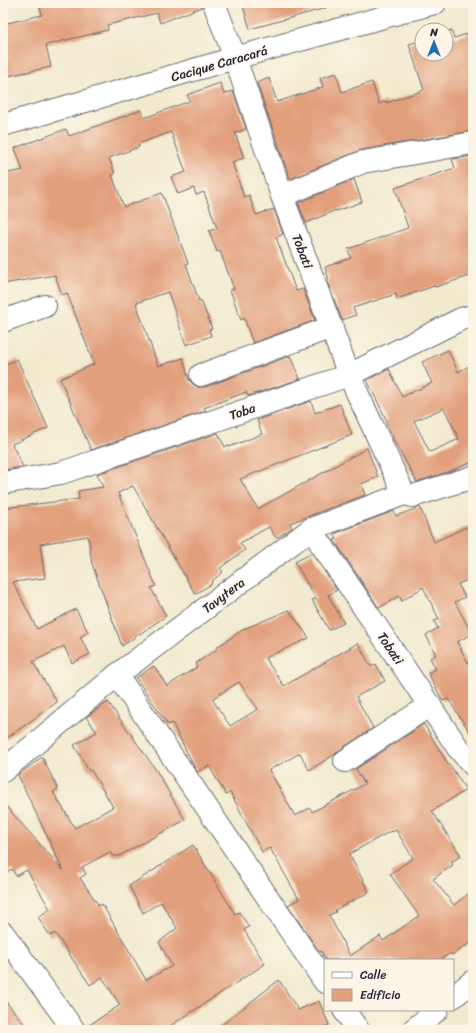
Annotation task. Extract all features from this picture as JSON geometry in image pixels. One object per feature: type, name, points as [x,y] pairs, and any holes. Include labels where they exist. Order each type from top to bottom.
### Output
[{"type":"street","name":"Tobati","points":[[214,3],[236,58],[282,196],[349,375],[404,494]]},
{"type":"street","name":"Cacique Caracará","points":[[3,125],[435,3]]},
{"type":"street","points":[[282,196],[363,162],[473,143]]},
{"type":"street","points":[[3,321],[45,306]]},
{"type":"street","name":"Toba","points":[[3,483],[61,473],[349,375],[461,319],[473,316]]},
{"type":"street","points":[[201,375],[332,327]]},
{"type":"street","name":"Tavytera","points":[[3,771],[117,675],[311,528],[404,494],[413,496],[473,477]]},
{"type":"street","name":"Tobati","points":[[311,528],[430,705],[466,743],[473,766]]},
{"type":"street","points":[[117,675],[324,981]]},
{"type":"street","points":[[345,761],[430,705]]},
{"type":"street","points":[[3,933],[74,1030]]},
{"type":"street","points":[[454,996],[473,981]]},
{"type":"street","points":[[345,1011],[358,1030]]},
{"type":"street","points":[[413,1030],[436,1011]]},
{"type":"building","points":[[39,3],[202,3],[202,7],[160,23],[157,13],[107,25],[108,30],[46,45],[51,67],[3,77],[3,24],[42,15]]},
{"type":"building","points":[[242,3],[325,3],[326,8],[250,29]]},
{"type":"building","points":[[470,33],[473,43],[473,131],[361,150],[290,179],[257,83],[269,78],[277,102],[323,87],[320,78],[336,73],[342,92],[372,82],[379,104],[424,90],[415,62],[454,62],[454,38]]},
{"type":"building","points":[[414,42],[414,59],[409,44]]},
{"type":"building","points":[[220,83],[224,94],[233,91],[246,129],[235,133],[244,158],[232,162],[244,197],[249,195],[256,215],[274,209],[283,234],[276,237],[296,291],[303,289],[315,320],[253,343],[244,318],[241,320],[230,290],[234,289],[220,251],[217,252],[209,231],[217,228],[204,192],[196,195],[194,188],[178,194],[171,177],[186,172],[171,132],[138,144],[139,147],[109,158],[115,174],[112,175],[124,207],[162,193],[188,263],[186,264],[199,301],[201,300],[212,329],[209,330],[211,336],[186,345],[168,292],[136,303],[158,366],[183,358],[189,380],[198,387],[205,387],[290,356],[300,379],[248,396],[246,392],[204,408],[206,411],[91,450],[60,379],[94,364],[67,293],[62,295],[55,275],[3,284],[3,174],[23,170],[15,148],[66,129],[69,136],[141,110],[144,118],[190,101],[187,95]]},
{"type":"building","points":[[473,156],[473,275],[435,287],[434,286],[397,299],[396,294],[353,308],[356,315],[342,320],[327,281],[329,280],[325,267],[351,258],[348,249],[408,228],[395,188],[455,168],[452,159]]},
{"type":"building","points":[[354,179],[362,202],[336,210],[306,223],[298,203]]},
{"type":"building","points":[[448,350],[458,372],[473,364],[473,465],[470,463],[417,482],[392,437],[386,422],[387,421],[367,380],[389,369],[402,397],[432,383],[422,362]],"holes":[[[444,408],[459,439],[430,452],[414,421]]]},
{"type":"building","points":[[17,359],[48,428],[12,444],[23,467],[3,470],[3,366]]},
{"type":"building","points":[[311,401],[315,413],[340,404],[352,435],[240,479],[258,509],[367,448],[378,477],[361,484],[365,495],[290,523],[292,528],[276,538],[269,527],[240,543],[245,550],[220,568],[223,572],[211,582],[212,584],[195,594],[133,486],[118,493],[156,586],[151,588],[166,616],[122,646],[92,564],[88,536],[40,544],[45,578],[13,582],[37,629],[76,609],[88,632],[80,637],[90,654],[72,663],[64,646],[33,662],[57,702],[3,741],[3,508],[79,499],[78,491],[103,487],[97,474],[218,433],[225,447],[228,445],[229,447],[262,434],[257,420]]},
{"type":"building","points":[[420,507],[434,542],[473,524],[473,578],[458,584],[465,597],[455,602],[472,634],[457,642],[473,672],[473,737],[448,699],[443,701],[428,673],[436,669],[430,658],[436,655],[426,635],[438,628],[434,621],[439,619],[423,587],[402,601],[399,596],[379,608],[334,540],[337,539],[334,534],[394,511],[396,516]]},
{"type":"building","points":[[312,553],[337,590],[328,595],[344,623],[329,630],[312,600],[316,599],[295,562]]},
{"type":"building","points":[[289,610],[309,638],[265,658],[284,686],[358,643],[371,667],[376,664],[385,681],[356,697],[373,728],[309,770],[300,753],[269,770],[295,816],[310,808],[312,812],[365,784],[356,769],[424,724],[449,766],[450,765],[466,790],[432,811],[461,856],[451,862],[453,865],[433,879],[454,905],[473,890],[473,941],[452,955],[451,953],[442,959],[325,959],[321,951],[319,952],[288,905],[299,899],[270,848],[262,852],[230,792],[226,795],[209,766],[197,772],[172,723],[168,725],[136,678],[154,666],[167,686],[197,667],[195,664],[218,648],[217,647],[244,629]],"holes":[[[239,682],[258,709],[230,726],[212,699]],[[396,830],[413,858],[390,874],[419,916],[383,941],[380,936],[350,956],[329,915],[336,912],[335,910],[369,892],[349,854],[391,831]]]},
{"type":"building","points":[[108,702],[156,770],[185,820],[119,856],[112,856],[110,852],[82,867],[86,874],[80,878],[99,906],[102,904],[146,980],[172,966],[159,942],[177,928],[161,902],[143,913],[129,886],[193,845],[235,914],[239,912],[249,927],[244,930],[265,964],[164,1030],[86,1030],[86,1027],[120,1005],[102,977],[90,985],[55,933],[50,936],[38,917],[50,909],[27,870],[16,876],[12,869],[3,874],[3,803],[63,870],[18,775],[42,757],[58,789],[53,792],[75,828],[113,807],[74,745],[97,732],[86,717]]},
{"type":"building","points":[[279,980],[298,1010],[319,1001],[329,1025],[317,1030],[215,1030]]},
{"type":"building","points":[[3,998],[29,1030],[3,1030]]}]
